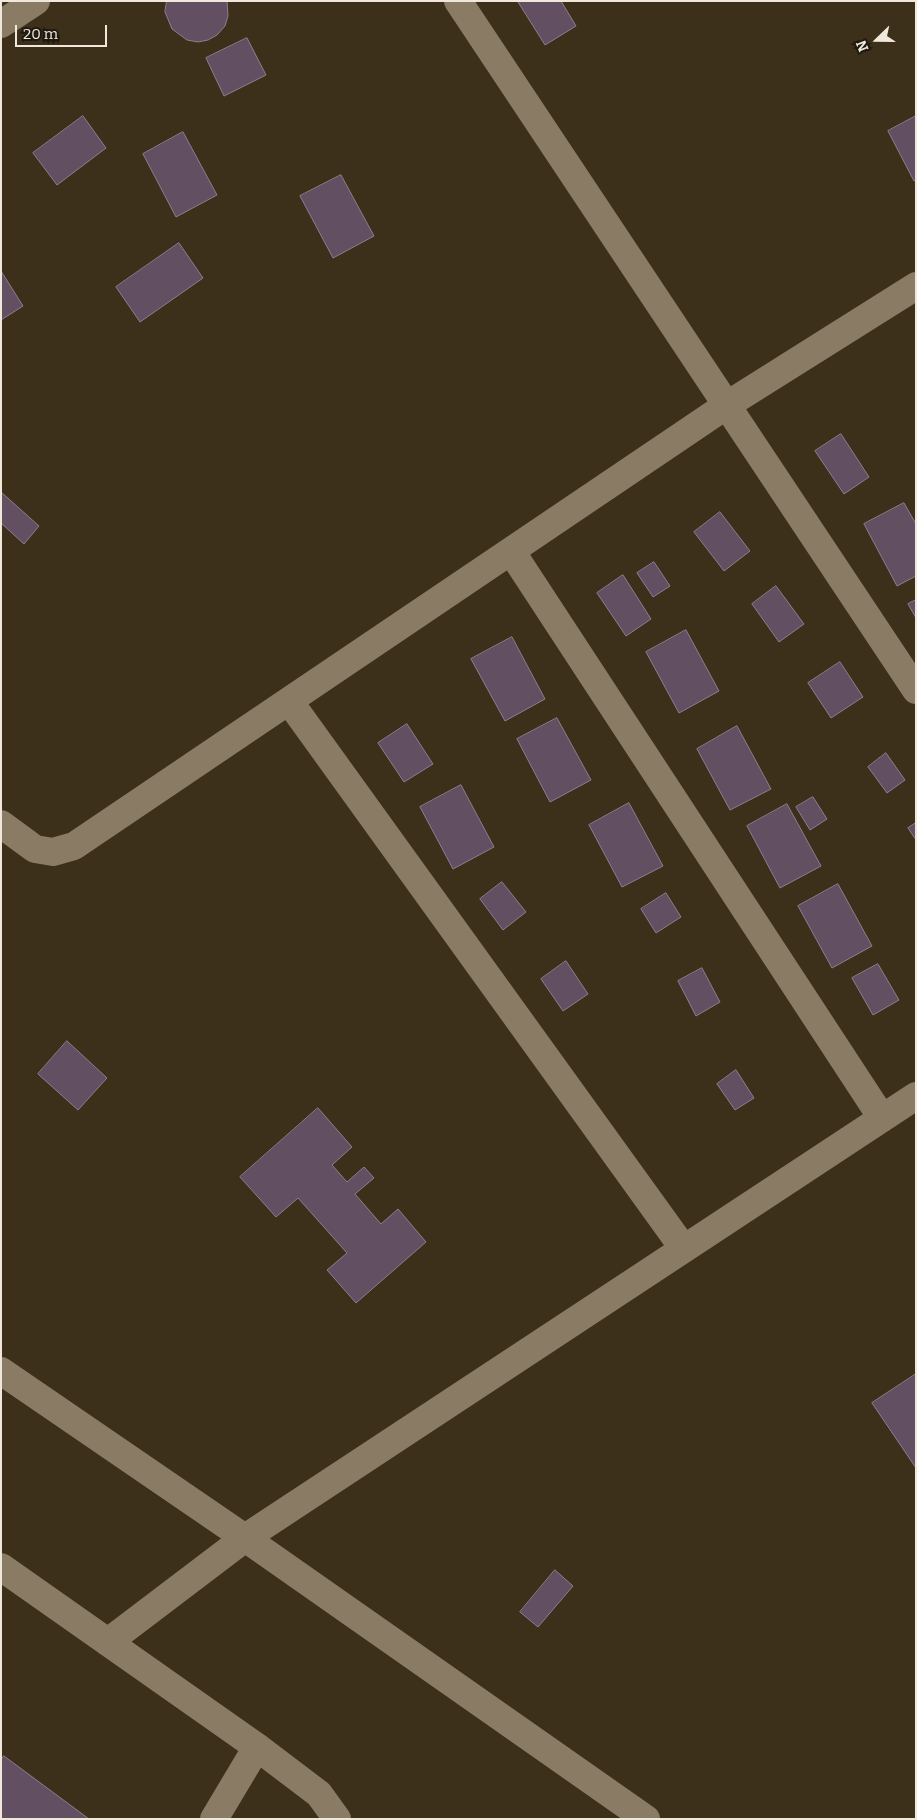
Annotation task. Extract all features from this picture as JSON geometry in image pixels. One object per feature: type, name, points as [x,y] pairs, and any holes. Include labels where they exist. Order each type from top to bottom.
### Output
[{"type":"street","points":[[1,24],[36,1]]},
{"type":"street","points":[[458,1],[916,690]]},
{"type":"street","points":[[1,824],[35,849],[53,852],[74,846],[727,404],[916,286]]},
{"type":"street","points":[[511,551],[882,1118]]},
{"type":"street","points":[[289,701],[684,1249]]},
{"type":"street","points":[[108,1642],[245,1538],[916,1096]]},
{"type":"street","points":[[1,1371],[245,1538],[646,1819]]},
{"type":"street","points":[[1,1566],[257,1747],[353,1819]]},
{"type":"street","points":[[214,1819],[257,1747]]},
{"type":"street","points":[[319,1794],[337,1819]]},
{"type":"building","points":[[167,1],[227,1],[228,16],[225,26],[217,35],[208,40],[198,42],[187,40],[172,29],[165,12]]},
{"type":"building","points":[[561,1],[576,26],[545,45],[518,2]]},
{"type":"building","points":[[247,38],[266,75],[224,96],[206,58]]},
{"type":"building","points":[[83,116],[106,148],[57,185],[33,153]]},
{"type":"building","points":[[916,116],[916,180],[914,181],[888,131]]},
{"type":"building","points":[[183,132],[217,195],[176,217],[143,154]]},
{"type":"building","points":[[341,175],[374,236],[333,258],[300,196]]},
{"type":"building","points":[[179,243],[203,278],[140,322],[116,287]]},
{"type":"building","points":[[1,271],[23,306],[1,320]]},
{"type":"building","points":[[841,434],[869,477],[844,494],[815,451]]},
{"type":"building","points":[[1,492],[39,526],[24,544],[1,523]]},
{"type":"building","points":[[904,503],[916,524],[916,576],[897,586],[864,524]]},
{"type":"building","points":[[720,512],[750,551],[724,571],[694,532]]},
{"type":"building","points":[[654,562],[670,586],[653,597],[637,573]]},
{"type":"building","points":[[623,575],[651,619],[626,636],[597,593]]},
{"type":"building","points":[[776,586],[804,624],[779,642],[752,604]]},
{"type":"building","points":[[916,600],[916,618],[908,604]]},
{"type":"building","points":[[686,630],[719,691],[679,713],[646,652]]},
{"type":"building","points":[[512,637],[545,699],[505,721],[471,659]]},
{"type":"building","points":[[840,662],[863,697],[831,718],[808,683]]},
{"type":"building","points":[[557,718],[591,780],[550,802],[517,739]]},
{"type":"building","points":[[407,724],[433,764],[404,782],[378,743]]},
{"type":"building","points":[[737,726],[771,789],[730,810],[697,749]]},
{"type":"building","points":[[886,753],[905,780],[887,793],[868,767]]},
{"type":"building","points":[[461,785],[494,847],[453,869],[420,807]]},
{"type":"building","points":[[813,797],[827,819],[810,830],[796,807]]},
{"type":"building","points":[[629,803],[663,866],[622,887],[589,825]]},
{"type":"building","points":[[787,804],[821,866],[780,888],[747,826]]},
{"type":"building","points":[[916,823],[916,840],[908,828]]},
{"type":"building","points":[[502,882],[526,912],[503,930],[480,899]]},
{"type":"building","points":[[838,884],[872,946],[832,968],[798,906]]},
{"type":"building","points":[[666,893],[681,917],[656,933],[641,909]]},
{"type":"building","points":[[566,961],[588,994],[563,1011],[541,979]]},
{"type":"building","points":[[878,964],[899,1000],[873,1015],[852,978]]},
{"type":"building","points":[[702,968],[720,1002],[696,1016],[678,981]]},
{"type":"building","points":[[67,1041],[107,1078],[78,1110],[38,1074]]},
{"type":"building","points":[[736,1070],[754,1098],[735,1110],[717,1084]]},
{"type":"building","points":[[318,1108],[352,1147],[332,1165],[347,1182],[364,1167],[374,1178],[355,1194],[381,1224],[398,1209],[426,1242],[356,1303],[327,1270],[347,1253],[298,1198],[276,1217],[240,1177]]},
{"type":"building","points":[[916,1374],[916,1468],[872,1403]]},
{"type":"building","points":[[555,1570],[573,1586],[538,1627],[520,1612]]},
{"type":"building","points":[[4,1756],[89,1819],[1,1819],[1,1760]]}]
